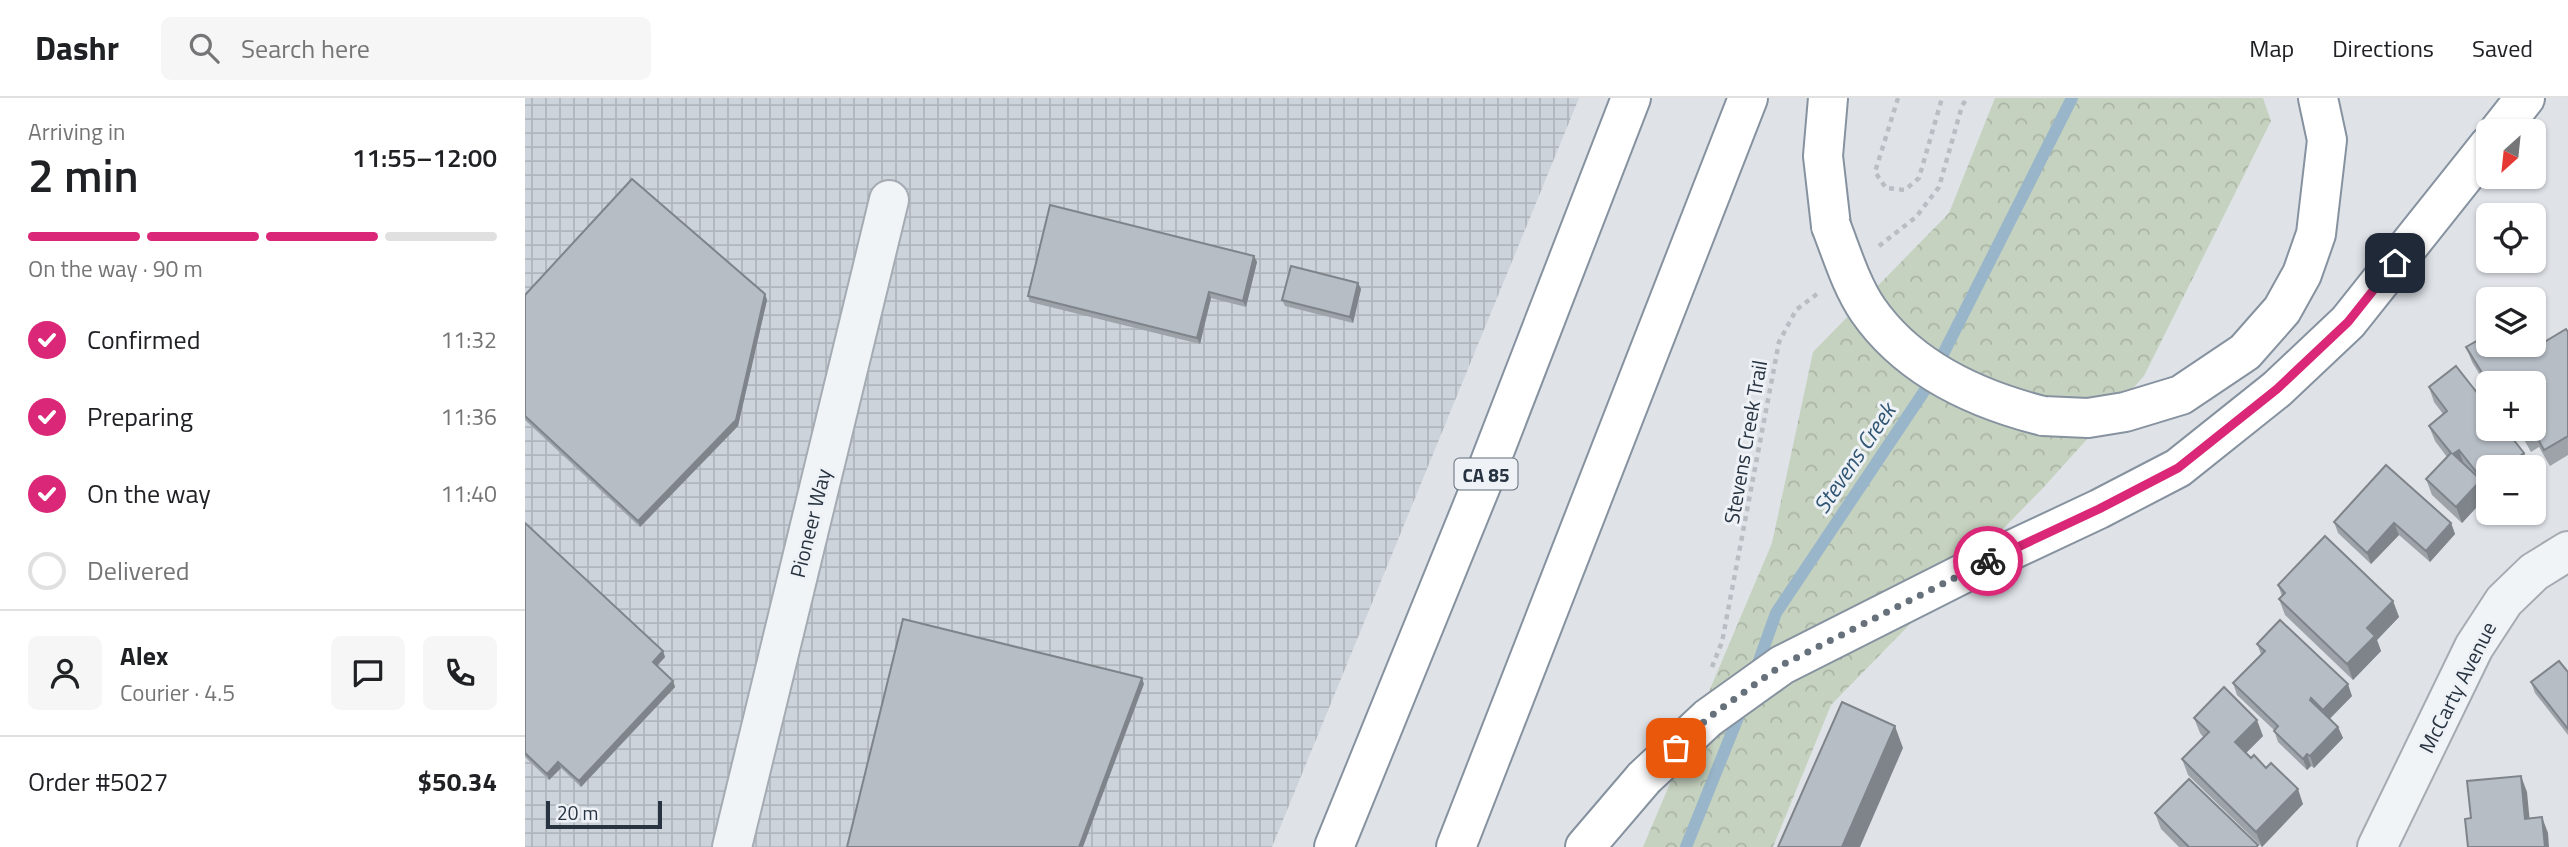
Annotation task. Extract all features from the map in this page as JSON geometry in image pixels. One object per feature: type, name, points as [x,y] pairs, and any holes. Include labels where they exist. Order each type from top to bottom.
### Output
[{"type":"highway","name":"CA 85","points":[[1334,847],[1482,483],[1631,98]]},
{"type":"highway","points":[[1456,847],[1748,98]]},
{"type":"highway","points":[[1828,98],[1823,156],[1831,226],[1852,279],[1868,309],[1894,341],[1920,364],[1959,387],[2013,408],[2043,415],[2088,418],[2125,412],[2181,394],[2245,352],[2282,310],[2302,274],[2316,234],[2327,140],[2318,98]]},
{"type":"highway","points":[[2508,119],[2525,98]]},
{"type":"highway","points":[[1585,847],[1644,778],[1708,718],[1782,665],[2178,468],[2277,389],[2348,322],[2476,161]]},
{"type":"street","name":"Pioneer Way","points":[[732,847],[889,200]]},
{"type":"street","name":"McCarty Avenue","points":[[2377,847],[2474,647],[2504,601],[2534,572],[2568,551]]},
{"type":"path","points":[[1898,98],[1875,172],[1886,188],[1905,190],[1919,178],[1942,98]]},
{"type":"path","points":[[1872,251],[1916,217],[1939,187],[1962,106],[1967,98]]},
{"type":"path","name":"Stevens Creek Trail","points":[[1712,667],[1722,642],[1779,342],[1796,310],[1818,293]]},
{"type":"shaded area","points":[[525,98],[1579,98],[1272,847],[525,847]]},
{"type":"green space","points":[[1995,98],[2263,98],[2271,121],[2144,376],[2043,488],[1831,705],[1773,847],[1643,847],[1772,543],[1813,352],[1949,213]]},
{"type":"building","points":[[632,179],[765,294],[736,420],[638,521],[525,416],[525,295]]},
{"type":"building","points":[[1050,205],[1254,256],[1243,301],[1209,292],[1197,338],[1028,296]]},
{"type":"building","points":[[1291,266],[1358,283],[1350,317],[1282,300]]},
{"type":"building","points":[[2566,329],[2568,332],[2568,436],[2544,450],[2539,441],[2546,441],[2546,371],[2481,371],[2466,347],[2476,341],[2476,357],[2546,357],[2546,341]]},
{"type":"building","points":[[2456,366],[2476,391],[2476,441],[2514,441],[2524,453],[2476,455],[2476,472],[2459,450],[2453,454],[2476,475],[2476,485],[2456,507],[2426,479],[2451,453],[2429,426],[2447,411],[2429,387]]},
{"type":"building","points":[[2386,465],[2451,523],[2426,551],[2394,523],[2367,553],[2334,522]]},
{"type":"building","points":[[525,523],[663,651],[653,662],[673,681],[579,781],[558,762],[547,774],[525,753]]},
{"type":"building","points":[[2325,536],[2393,601],[2367,628],[2375,636],[2347,664],[2279,599],[2285,593],[2278,585]]},
{"type":"building","points":[[903,619],[1142,678],[1079,847],[847,847]]},
{"type":"building","points":[[2280,620],[2348,684],[2323,710],[2311,698],[2338,727],[2310,756],[2307,754],[2303,759],[2274,731],[2278,726],[2233,683],[2265,651],[2257,644]]},
{"type":"building","points":[[2559,661],[2568,672],[2568,729],[2531,682]]},
{"type":"building","points":[[2224,687],[2257,720],[2235,742],[2251,758],[2254,755],[2266,768],[2271,763],[2298,789],[2256,832],[2182,759],[2209,732],[2194,718]]},
{"type":"building","points":[[1842,702],[1895,726],[1842,847],[1778,847]]},
{"type":"building","points":[[2521,776],[2525,819],[2542,817],[2545,847],[2468,847],[2465,819],[2471,818],[2467,781]]},
{"type":"building","points":[[2189,779],[2258,845],[2189,847],[2155,813]]},
{"type":"waterway","name":"Stevens Creek","points":[[1755,672],[1776,613],[1925,390],[2072,98]]},
{"type":"waterway","name":"Stevens Creek","points":[[1686,847],[1743,705]]},
{"type":"way so far","points":[[1676,748],[1708,718],[1782,665],[1988,561]]},
{"type":"route","points":[[1988,561],[2178,468],[2277,389],[2348,322],[2395,263]]}]
